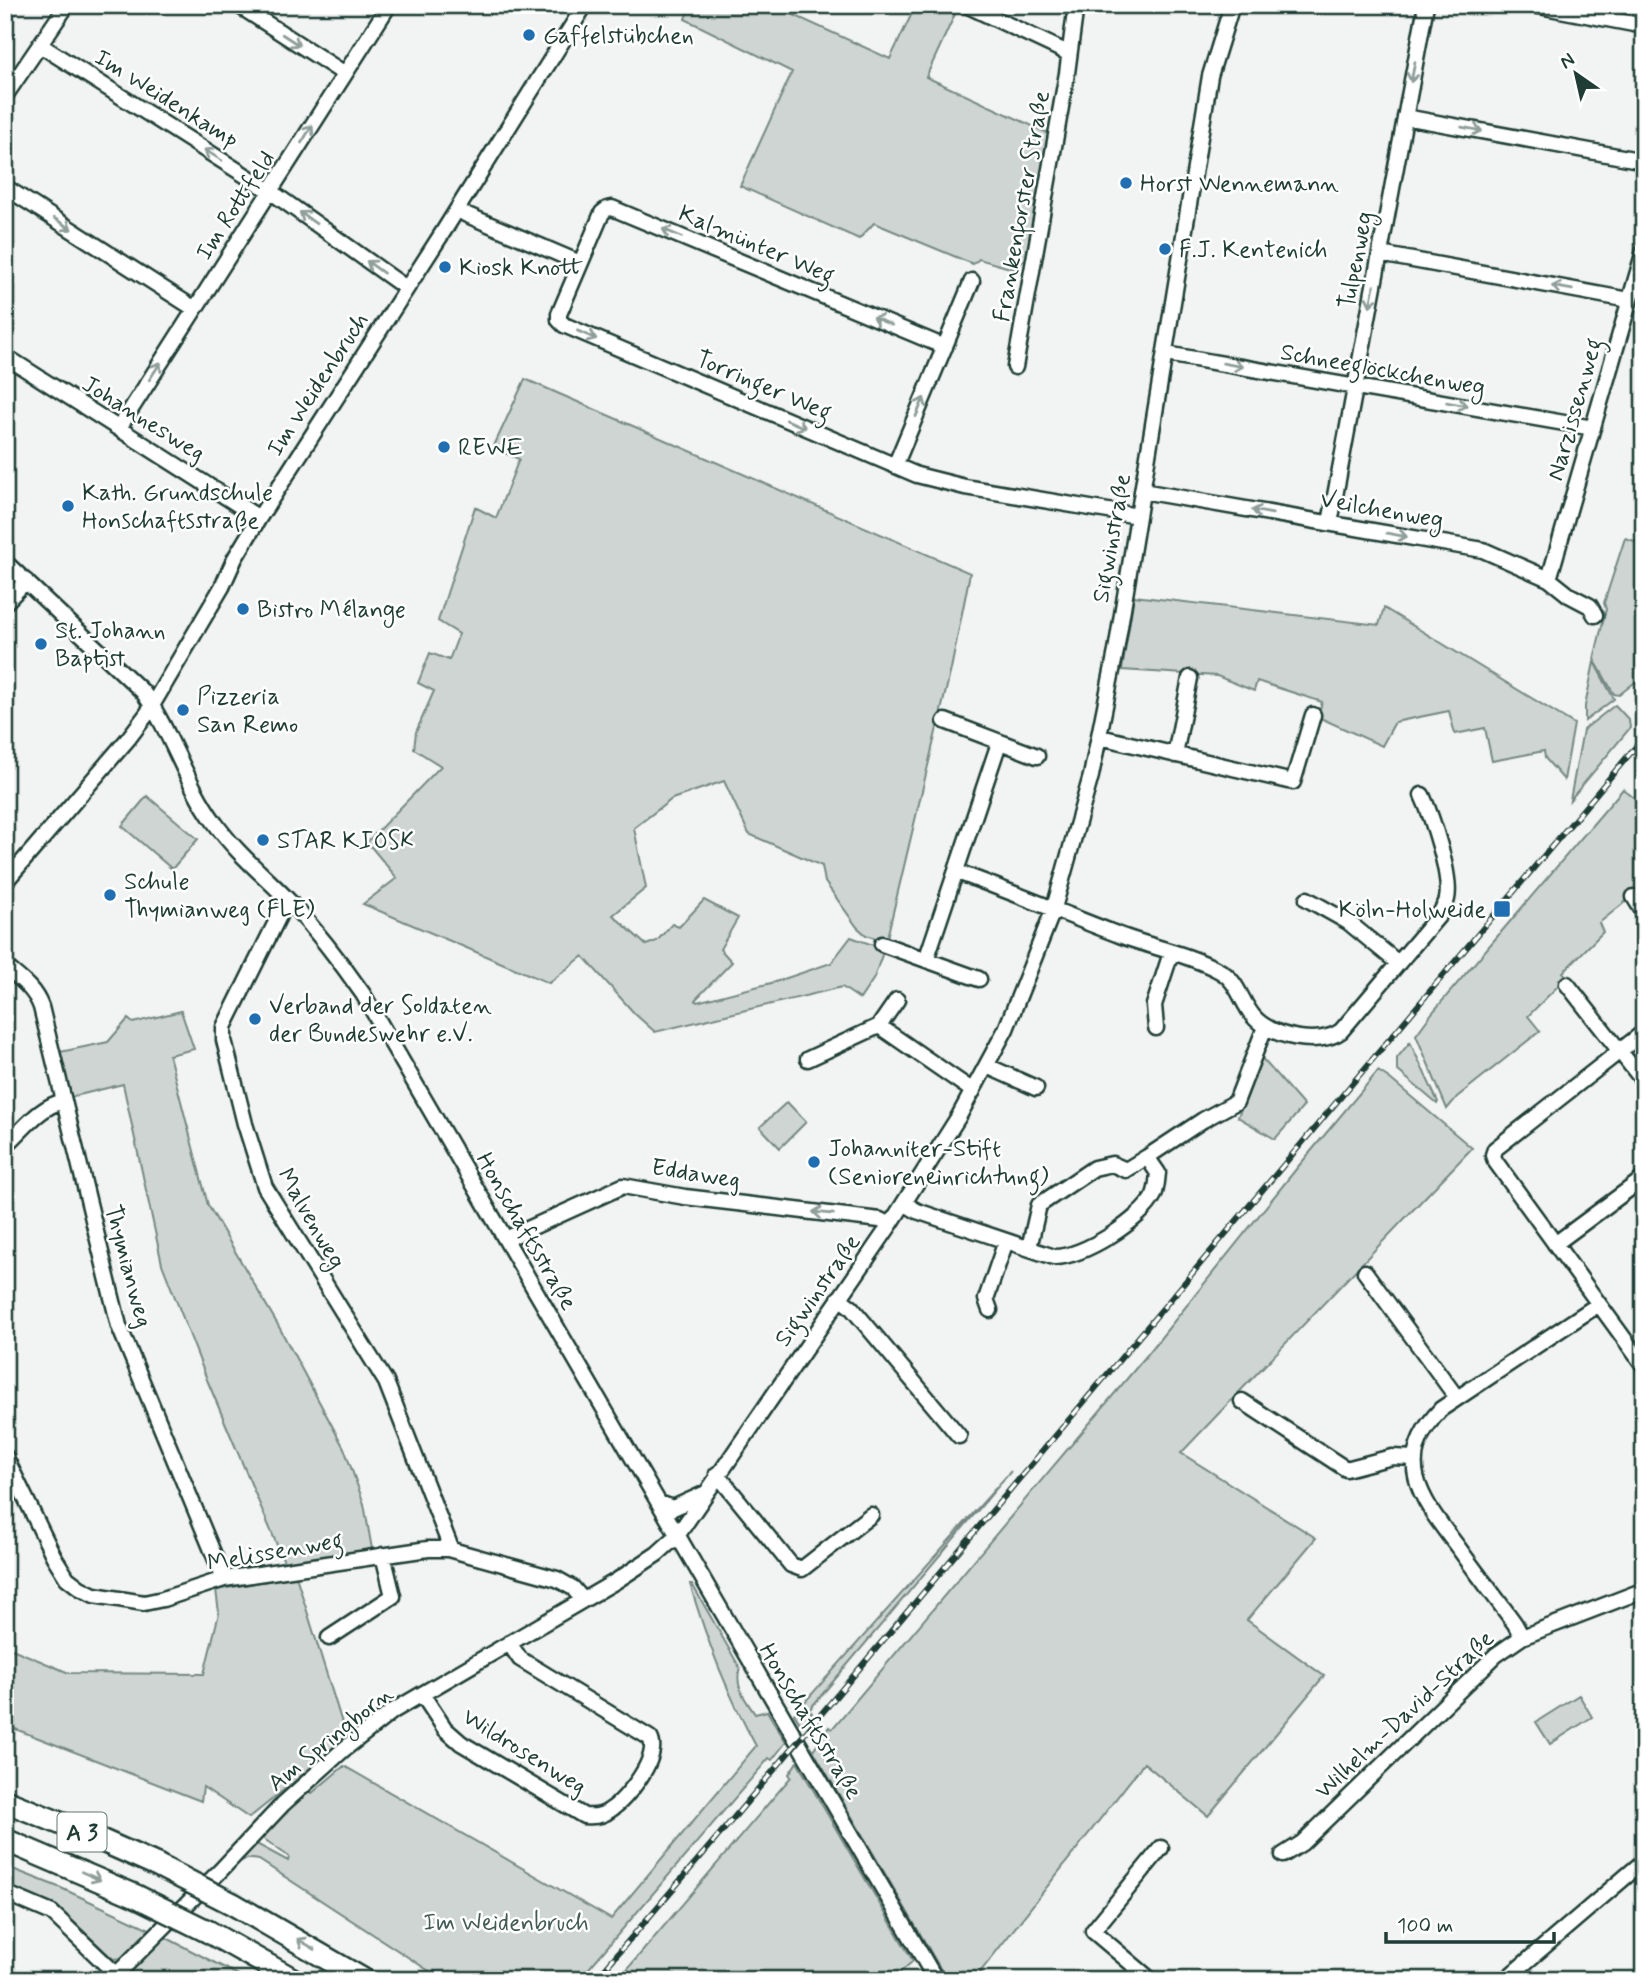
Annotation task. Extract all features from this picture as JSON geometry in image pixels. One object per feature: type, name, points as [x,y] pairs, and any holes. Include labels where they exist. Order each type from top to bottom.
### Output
[{"type":"highway","name":"A 3","points":[[5,1801],[157,1865],[233,1904],[364,1980]]},
{"type":"highway","name":"A 3","points":[[5,1840],[136,1896],[294,1980]]},
{"type":"street","points":[[5,96],[67,5]]},
{"type":"street","points":[[238,5],[345,74]]},
{"type":"street","name":"Im Rottfeld","points":[[119,428],[389,5]]},
{"type":"street","name":"Im Weidenbruch","points":[[5,882],[128,739],[152,705],[222,587],[235,558],[259,518],[585,5]]},
{"type":"street","points":[[966,5],[1068,52]]},
{"type":"street","name":"Frankenforster Straße","points":[[1015,367],[1067,73],[1076,5]]},
{"type":"street","name":"Sigwinstraße","points":[[677,1535],[890,1225],[973,1091],[1021,993],[1054,908],[1100,737],[1166,354],[1210,76],[1232,5]]},
{"type":"street","name":"Tulpenweg","points":[[1329,523],[1426,5]]},
{"type":"street","points":[[1534,5],[1644,26]]},
{"type":"street","name":"Im Weidenkamp","points":[[40,45],[270,191],[406,288]]},
{"type":"street","points":[[1405,117],[1644,160]]},
{"type":"street","points":[[5,187],[195,309]]},
{"type":"street","name":"Kalmünter Weg","points":[[580,263],[602,213],[612,208],[945,347]]},
{"type":"street","points":[[465,214],[580,263]]},
{"type":"street","name":"Narzissenweg","points":[[1549,579],[1644,251]]},
{"type":"street","points":[[1380,254],[1629,300]]},
{"type":"street","name":"Torringer Weg","points":[[580,263],[559,314],[559,320],[564,325],[895,466],[941,482],[1138,516]]},
{"type":"street","points":[[895,466],[972,281]]},
{"type":"street","name":"Schneeglöckchenweg","points":[[1166,354],[1593,428]]},
{"type":"street","name":"Johannesweg","points":[[5,356],[259,518]]},
{"type":"street","name":"Veilchenweg","points":[[1142,491],[1483,550],[1549,579],[1569,595],[1590,606],[1595,615]]},
{"type":"street","name":"Honschaftsstraße","points":[[5,562],[133,682],[152,705],[188,779],[211,818],[239,853],[290,902],[330,948],[363,994],[936,1980]]},
{"type":"street","points":[[5,603],[26,581]]},
{"type":"street","points":[[1175,755],[1190,678]]},
{"type":"street","points":[[1100,737],[1293,782],[1313,715]]},
{"type":"street","points":[[945,722],[1037,756]]},
{"type":"street","points":[[926,960],[999,743]]},
{"type":"street","points":[[957,872],[1219,970],[1234,982],[1248,1010],[1265,1027],[1318,1040],[1332,1037],[1341,1031],[1440,914],[1447,901],[1446,880],[1436,830],[1422,795]]},
{"type":"street","points":[[1633,897],[1644,913]]},
{"type":"street","points":[[1307,899],[1348,922],[1398,963]]},
{"type":"street","name":"Malvenweg","points":[[290,902],[282,910],[225,1027],[226,1051],[257,1167],[265,1187],[386,1382],[449,1543],[448,1549]]},
{"type":"street","points":[[882,944],[979,979]]},
{"type":"street","points":[[1156,1028],[1154,1005],[1171,953]]},
{"type":"street","name":"Thymianweg","points":[[5,966],[37,996],[119,1326],[224,1578]]},
{"type":"street","points":[[1567,984],[1644,1082]]},
{"type":"street","points":[[808,1059],[879,1026],[897,1000]]},
{"type":"street","points":[[879,1026],[973,1091]]},
{"type":"street","points":[[1029,1248],[1039,1205],[1094,1168],[1112,1164],[1126,1170],[1236,1102],[1265,1027]]},
{"type":"street","points":[[1644,1032],[1495,1149],[1493,1155],[1644,1366]]},
{"type":"street","points":[[987,1066],[1036,1088]]},
{"type":"street","points":[[5,1146],[42,1111],[54,1103],[64,1101]]},
{"type":"street","points":[[904,1203],[917,1211],[1054,1257],[1067,1258],[1088,1250],[1143,1211],[1155,1193],[1158,1173],[1147,1157]]},
{"type":"street","points":[[1555,1244],[1644,1178]]},
{"type":"street","name":"Eddaweg","points":[[506,1239],[623,1186],[667,1194],[880,1220],[890,1225]]},
{"type":"street","points":[[990,1310],[986,1299],[1006,1241]]},
{"type":"street","points":[[1365,1272],[1457,1398]]},
{"type":"street","points":[[839,1298],[851,1307],[959,1436]]},
{"type":"street","points":[[1522,1637],[1429,1509],[1417,1484],[1415,1458],[1418,1443],[1432,1419],[1457,1398],[1599,1304]]},
{"type":"street","points":[[1242,1401],[1346,1469],[1392,1457],[1415,1458]]},
{"type":"street","name":"Melissenweg","points":[[5,1456],[67,1578],[94,1595],[144,1603],[224,1578],[383,1555],[448,1549],[556,1579],[573,1588],[583,1600]]},
{"type":"street","points":[[717,1474],[791,1565],[802,1569],[872,1515]]},
{"type":"street","points":[[659,1503],[673,1508],[705,1493]]},
{"type":"street","name":"Am Springborn","points":[[5,1893],[52,1913],[114,1977],[298,1790],[368,1730],[422,1694],[657,1554],[677,1535]]},
{"type":"street","points":[[329,1638],[393,1596],[383,1555]]},
{"type":"street","name":"Wilhelm-David-Straße","points":[[1283,1855],[1302,1843],[1483,1665],[1522,1637],[1644,1590]]},
{"type":"street","name":"Wildrosenweg","points":[[422,1694],[445,1729],[461,1743],[584,1816],[592,1817],[610,1811],[646,1769],[653,1756],[654,1744],[650,1738],[520,1658],[509,1643]]},
{"type":"street","points":[[1151,1980],[1093,1931],[1161,1848]]},
{"type":"street","points":[[1504,1980],[1644,1861]]},
{"type":"green space","points":[[690,5],[772,5],[890,59],[916,5],[942,5],[956,12],[926,77],[1050,134],[1026,259],[1013,269],[979,259],[973,264],[874,223],[859,239],[740,186],[792,72],[685,19]]},
{"type":"green space","points":[[525,379],[970,573],[951,669],[886,942],[866,935],[857,927],[825,882],[822,866],[749,834],[724,781],[672,799],[634,828],[646,888],[613,915],[646,945],[657,941],[672,924],[679,927],[704,900],[738,918],[720,949],[732,962],[695,1000],[697,1002],[775,982],[831,963],[851,937],[884,949],[874,978],[860,999],[842,987],[655,1032],[635,1014],[583,956],[549,983],[363,904],[397,878],[367,842],[441,766],[414,749],[416,732],[434,691],[418,683],[430,653],[449,660],[459,634],[438,621],[475,507],[496,518],[519,459],[493,448]]},
{"type":"green space","points":[[1625,538],[1644,544],[1644,675],[1619,695],[1614,694],[1594,659],[1606,609],[1604,603]]},
{"type":"green space","points":[[1134,596],[1379,625],[1384,608],[1574,724],[1564,780],[1545,758],[1544,751],[1492,761],[1485,728],[1455,734],[1449,711],[1395,722],[1382,746],[1318,717],[1322,702],[1257,681],[1254,691],[1217,676],[1122,670]]},
{"type":"green space","points":[[1594,662],[1614,699],[1585,721],[1585,706]]},
{"type":"green space","points":[[1615,705],[1629,720],[1630,728],[1570,800],[1583,730]]},
{"type":"green space","points":[[1623,789],[1644,806],[1644,820],[1638,828],[1644,834],[1644,895],[1640,899],[1635,894],[1599,923],[1603,932],[1563,972],[1567,977],[1528,1016],[1540,1031],[1457,1097],[1447,1109],[1416,1035]]},
{"type":"green space","points":[[147,796],[198,839],[172,869],[122,826]]},
{"type":"green space","points":[[181,1011],[194,1049],[169,1055],[208,1205],[278,1325],[344,1448],[364,1504],[372,1549],[285,1564],[208,1382],[162,1264],[123,1084],[71,1097],[60,1052],[108,1042],[128,1019],[133,1023]]},
{"type":"green space","points":[[1410,1042],[1437,1104],[1397,1070],[1397,1058]]},
{"type":"green space","points":[[1260,1056],[1304,1106],[1275,1139],[1238,1117]]},
{"type":"green space","points":[[1378,1071],[1472,1148],[1181,1453],[1316,1538],[1247,1620],[1324,1676],[1208,1816],[1144,1763],[974,1980],[947,1980],[813,1750],[829,1727],[832,1729],[1147,1355]]},
{"type":"green space","points":[[787,1102],[806,1122],[780,1148],[760,1127]]},
{"type":"green space","points":[[1011,1471],[809,1710],[812,1713],[801,1725],[794,1714]]},
{"type":"green space","points":[[296,1576],[347,1739],[249,1818],[203,1787],[201,1801],[5,1725],[5,1646],[69,1673],[204,1674],[219,1613],[216,1590]]},
{"type":"green space","name":"Im Weidenbruch","points":[[690,1584],[740,1668],[738,1681],[744,1698],[755,1714],[767,1711],[786,1742],[772,1760],[769,1758],[579,1980],[443,1980],[259,1860],[244,1860],[226,1874],[253,1842],[288,1861],[289,1857],[264,1839],[264,1830],[305,1790],[312,1793],[344,1766],[611,1919],[756,1746],[718,1667]]},
{"type":"green space","points":[[1579,1695],[1592,1717],[1550,1744],[1536,1722]]},
{"type":"green space","points":[[797,1762],[913,1961],[896,1976],[898,1980],[618,1980],[791,1777],[789,1774]]},
{"type":"green space","points":[[5,1866],[61,1888],[152,1930],[124,1958],[113,1959],[57,1906],[5,1885]]},
{"type":"green space","points":[[163,1936],[248,1980],[130,1980],[129,1971]]},
{"type":"railway","points":[[595,1980],[1644,737]]},
{"type":"place","name":"Gaffelstübchen","points":[[529,35]]},
{"type":"place","name":"Horst Wennemann","points":[[1126,183]]},
{"type":"place","name":"F.J. Kentenich","points":[[1165,249]]},
{"type":"place","name":"Kiosk Knott","points":[[445,267]]},
{"type":"place","name":"REWE","points":[[444,447]]},
{"type":"place","name":"Kath. Grundschule Honschaftsstraße","points":[[68,506]]},
{"type":"place","name":"Bistro Mélange","points":[[243,609]]},
{"type":"place","name":"St. Johann Baptist","points":[[41,644]]},
{"type":"place","name":"Pizzeria San Remo","points":[[183,710]]},
{"type":"place","name":"STAR KIOSK","points":[[263,840]]},
{"type":"place","name":"Schule Thymianweg (FLE)","points":[[110,895]]},
{"type":"place","name":"Köln-Holweide","points":[[1502,909]]},
{"type":"place","name":"Verband der Soldaten der Bundeswehr e.V.","points":[[255,1019]]},
{"type":"place","name":"Johanniter-Stift (Senioreneinrichtung)","points":[[814,1162]]}]
